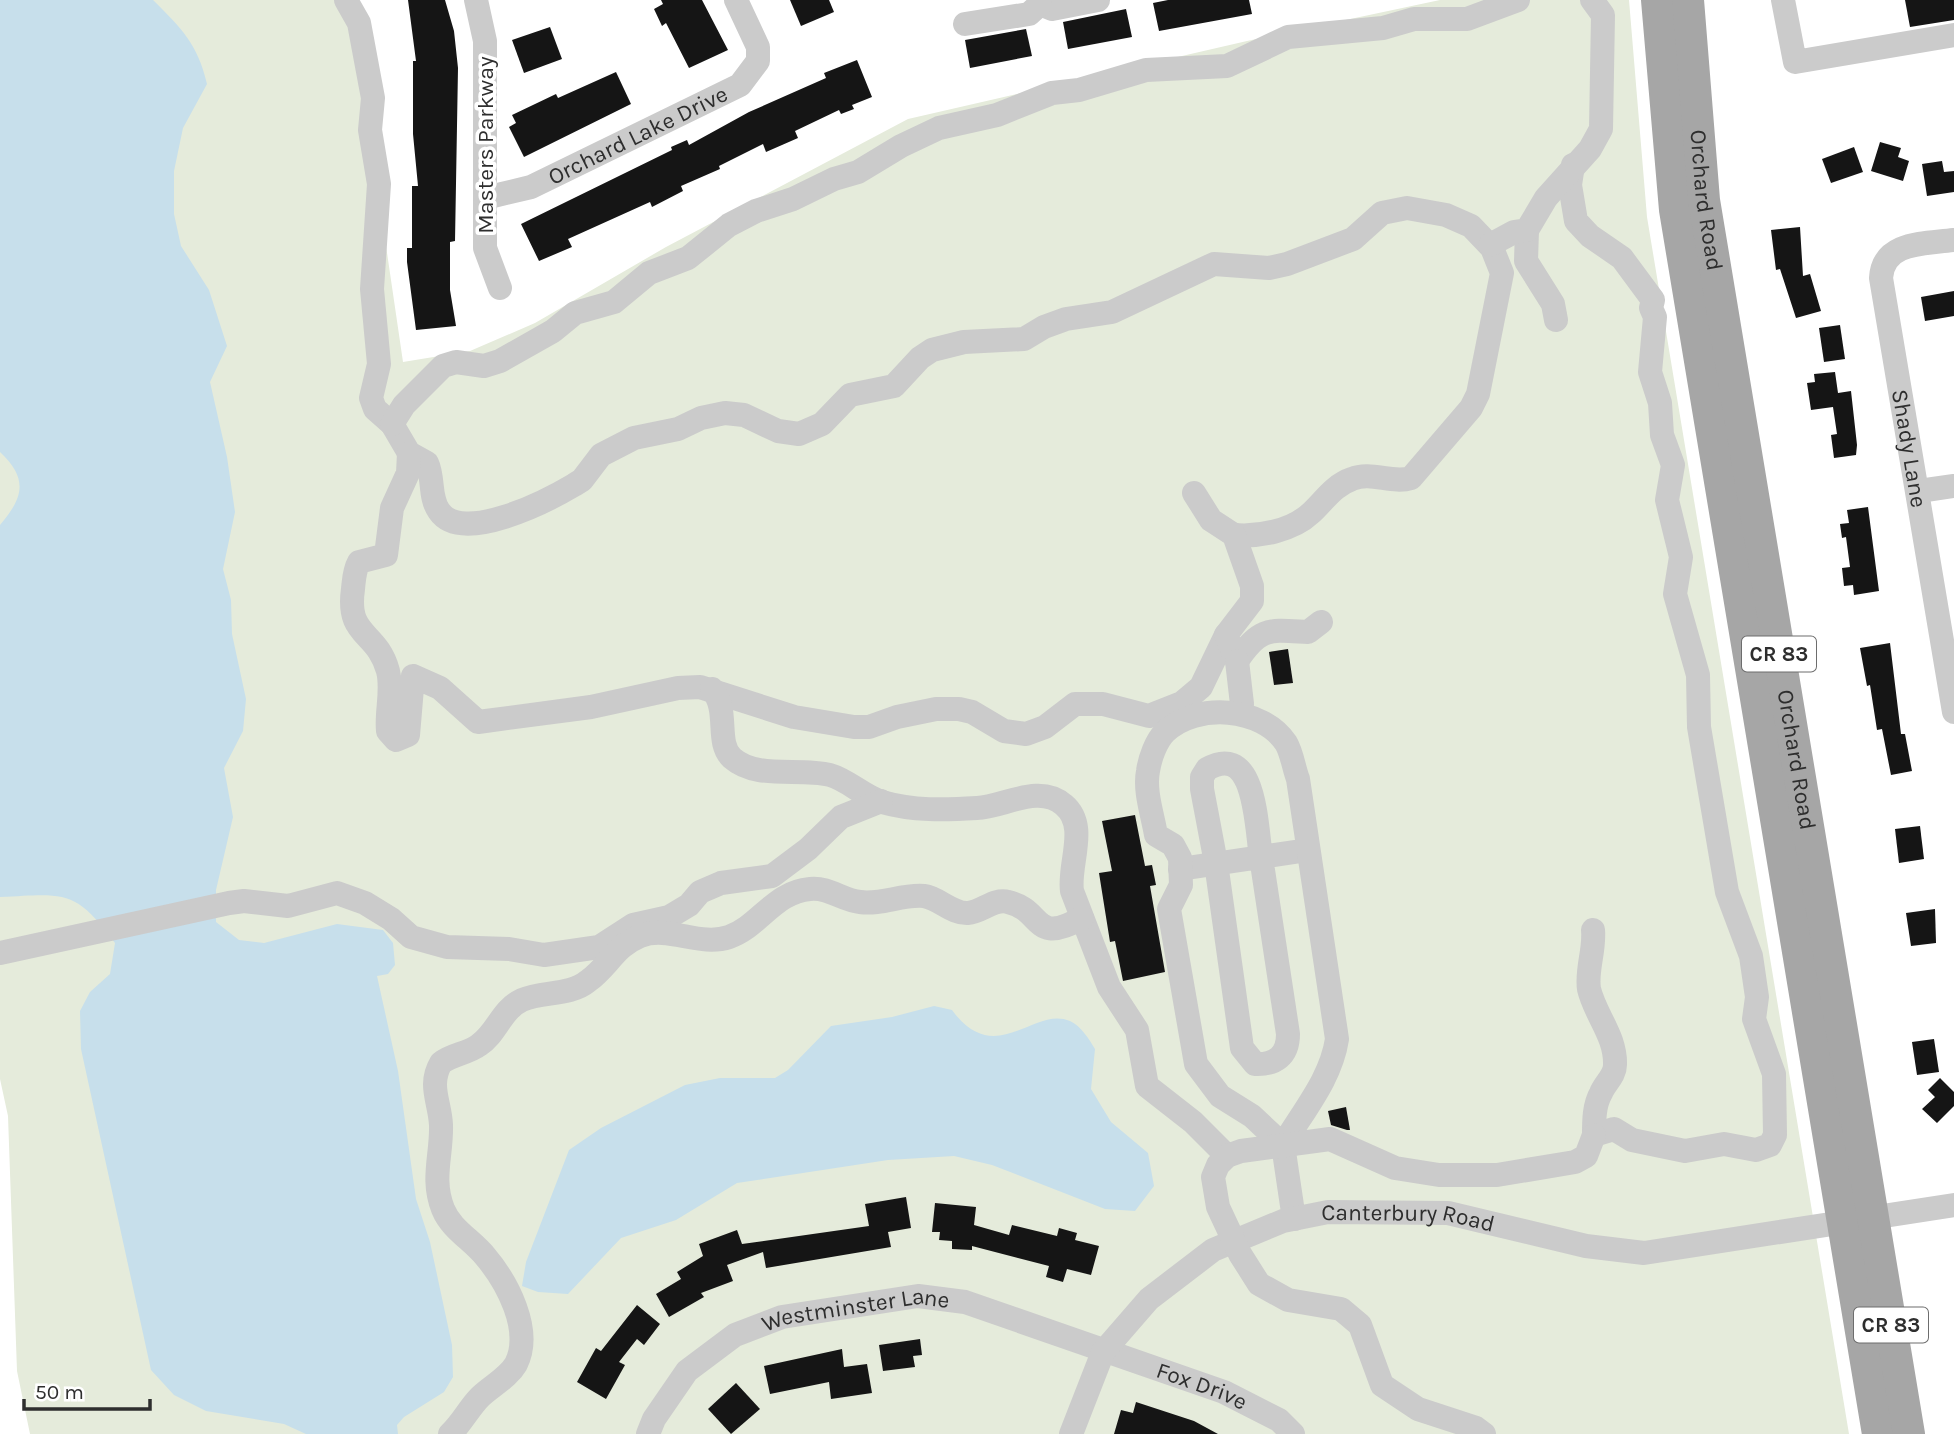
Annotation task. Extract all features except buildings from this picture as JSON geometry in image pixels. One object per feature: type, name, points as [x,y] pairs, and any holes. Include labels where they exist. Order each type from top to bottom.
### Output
[{"type":"main road","name":"Orchard Road","points":[[1657,0],[1675,210],[1857,1219],[1909,1434]]},
{"type":"main road","name":"Orchard Road","points":[[1688,0],[1704,200],[1857,1219],[1878,1434]]},
{"type":"street","points":[[346,0],[359,23],[373,99],[370,130],[379,184],[372,289],[379,364],[371,398],[375,409],[393,424],[408,453],[408,473],[392,508],[386,555],[359,562],[351,603],[354,623],[376,644],[388,670],[390,701],[387,723],[391,736],[403,739],[408,735],[413,676],[440,688],[472,719],[486,723],[591,707],[678,688],[712,689],[794,717],[854,727],[869,727],[897,717],[936,709],[972,712],[1004,731],[1026,734],[1045,727],[1075,704],[1103,704],[1149,716],[1182,703],[1201,687],[1226,635],[1247,609],[1254,593],[1234,535]]},
{"type":"street","name":"Masters Parkway","points":[[476,0],[485,41],[485,248],[500,288]]},
{"type":"street","name":"Orchard Lake Drive","points":[[485,198],[531,187],[740,85],[758,61],[758,47],[736,0]]},
{"type":"street","points":[[965,24],[1029,14],[1039,2],[1052,9],[1098,0]]},
{"type":"street","points":[[393,424],[404,405],[443,366],[456,362],[484,366],[500,361],[553,331],[575,313],[614,303],[649,273],[688,258],[729,225],[756,211],[793,199],[814,187],[858,172],[901,146],[939,128],[998,115],[1052,93],[1079,90],[1146,70],[1227,66],[1288,37],[1383,28],[1414,19],[1467,19],[1518,0]]},
{"type":"street","points":[[1556,320],[1553,304],[1526,261],[1527,230],[1546,198],[1590,149],[1601,130],[1603,15],[1592,0]]},
{"type":"street","points":[[1783,0],[1795,62],[1954,35]]},
{"type":"street","points":[[1573,165],[1570,185],[1576,220],[1590,236],[1622,258],[1653,300],[1651,308],[1655,317],[1650,372],[1660,403],[1661,432],[1674,472],[1667,500],[1681,557],[1675,594],[1698,675],[1699,727],[1727,892],[1751,956],[1758,997],[1754,1019],[1776,1087],[1775,1135],[1765,1148],[1745,1149],[1724,1144],[1685,1151],[1632,1140],[1614,1129],[1594,1135]]},
{"type":"street","points":[[408,453],[427,463],[434,501],[442,514],[457,522],[484,523],[562,492],[582,480],[601,455],[634,438],[678,429],[701,418],[725,413],[744,415],[778,431],[799,434],[822,424],[850,395],[894,386],[920,358],[932,350],[964,342],[1024,339],[1044,327],[1066,319],[1112,312],[1214,264],[1269,268],[1287,264],[1343,244],[1382,213],[1394,210],[1426,211],[1460,220],[1471,226],[1490,246],[1502,273],[1483,377],[1471,408],[1439,443],[1420,472],[1403,481],[1356,477],[1340,484],[1305,519],[1248,536],[1234,535],[1211,520],[1194,493]]},
{"type":"street","points":[[1490,246],[1514,232],[1527,230]]},
{"type":"street","name":"Shady Lane","points":[[1954,240],[1897,249],[1882,267],[1881,278],[1919,491],[1954,712]]},
{"type":"street","points":[[1919,491],[1954,486]]},
{"type":"street","points":[[1237,661],[1256,636],[1280,629],[1308,632],[1321,622]]},
{"type":"street","points":[[1226,635],[1237,661],[1242,704]]},
{"type":"street","points":[[712,689],[721,700],[723,741],[729,755],[753,769],[832,775],[881,802],[934,810],[980,808],[1030,795],[1054,799],[1064,805],[1073,817],[1077,837],[1070,876],[1082,918],[1109,987]]},
{"type":"street","points":[[1283,1145],[1322,1083],[1334,1059],[1337,1039],[1298,779],[1287,744],[1262,721],[1237,713],[1214,713],[1187,719],[1165,732],[1154,749],[1148,772],[1156,835],[1173,845],[1180,858],[1181,885],[1169,909],[1196,1064],[1220,1096],[1252,1116],[1283,1145],[1294,1219]]},
{"type":"street","points":[[1215,764],[1238,765],[1247,776],[1261,857],[1288,1034],[1284,1055],[1274,1063],[1255,1064],[1242,1048],[1202,777],[1215,764]]},
{"type":"street","points":[[0,953],[229,903],[244,901],[288,906],[337,893],[365,903],[391,919],[411,937],[447,947],[509,949],[544,955],[599,947],[633,925],[668,918],[689,905],[700,892],[721,883],[772,876],[808,849],[841,817],[881,802]]},
{"type":"street","points":[[1180,869],[1308,850]]},
{"type":"street","points":[[450,1434],[482,1394],[512,1370],[519,1354],[519,1337],[515,1306],[508,1287],[480,1251],[452,1224],[438,1195],[435,1171],[441,1127],[434,1078],[441,1063],[480,1045],[505,1012],[519,1002],[571,990],[588,982],[622,944],[658,932],[708,940],[730,936],[741,932],[782,897],[800,891],[827,890],[856,902],[872,903],[923,896],[967,913],[1005,901],[1018,906],[1035,921],[1050,929],[1064,931],[1099,966],[1142,1042],[1142,1074],[1146,1086],[1193,1122],[1227,1156]]},
{"type":"street","points":[[1050,929],[1068,927],[1082,918]]},
{"type":"street","points":[[1484,1434],[1476,1428],[1437,1417],[1403,1401],[1382,1385],[1360,1325],[1341,1309],[1273,1294],[1259,1284],[1233,1242],[1213,1193],[1213,1177],[1218,1165],[1227,1156],[1241,1151],[1330,1139],[1395,1168],[1439,1175],[1478,1176],[1575,1162],[1586,1156],[1594,1135],[1597,1103],[1615,1070],[1610,1035],[1590,992],[1588,980],[1594,952],[1593,930]]},
{"type":"street","name":"Canterbury Road","points":[[1071,1434],[1103,1352],[1149,1299],[1213,1250],[1294,1219],[1328,1212],[1447,1213],[1586,1246],[1644,1253],[1954,1205]]},
{"type":"street","name":"Westminster Lane","points":[[648,1434],[654,1419],[687,1371],[735,1335],[782,1317],[918,1296],[965,1302],[1103,1352]]},
{"type":"street","name":"Fox Drive","points":[[1103,1352],[1224,1392],[1279,1420],[1293,1434]]},
{"type":"green space","points":[[0,0],[350,0],[403,362],[470,351],[535,323],[666,247],[908,119],[1247,41],[1440,0],[1629,0],[1647,217],[1849,1434],[30,1434],[17,1371],[8,1116],[0,1079]]},
{"type":"water","points":[[0,0],[153,0],[172,19],[193,47],[207,84],[183,128],[174,171],[174,214],[181,246],[209,290],[227,346],[210,382],[227,457],[235,512],[223,569],[231,600],[232,634],[246,699],[243,731],[224,768],[233,817],[216,890],[216,922],[239,940],[264,943],[337,924],[383,930],[393,943],[395,965],[388,974],[377,976],[398,1071],[416,1199],[430,1242],[452,1345],[453,1377],[444,1392],[404,1417],[397,1425],[398,1434],[306,1434],[284,1424],[206,1411],[174,1395],[151,1370],[81,1049],[80,1011],[90,992],[110,974],[115,943],[89,912],[66,898],[39,895],[0,897],[0,525],[14,506],[20,489],[15,471],[0,452]]},
{"type":"water","points":[[934,1006],[952,1010],[968,1027],[984,1035],[999,1036],[1056,1018],[1070,1021],[1081,1029],[1095,1049],[1091,1089],[1111,1122],[1148,1153],[1154,1186],[1135,1211],[1105,1209],[992,1165],[954,1156],[888,1160],[737,1183],[676,1220],[621,1238],[568,1294],[538,1292],[522,1286],[526,1262],[569,1150],[601,1128],[685,1085],[720,1078],[775,1078],[788,1070],[831,1026],[892,1017]]}]
